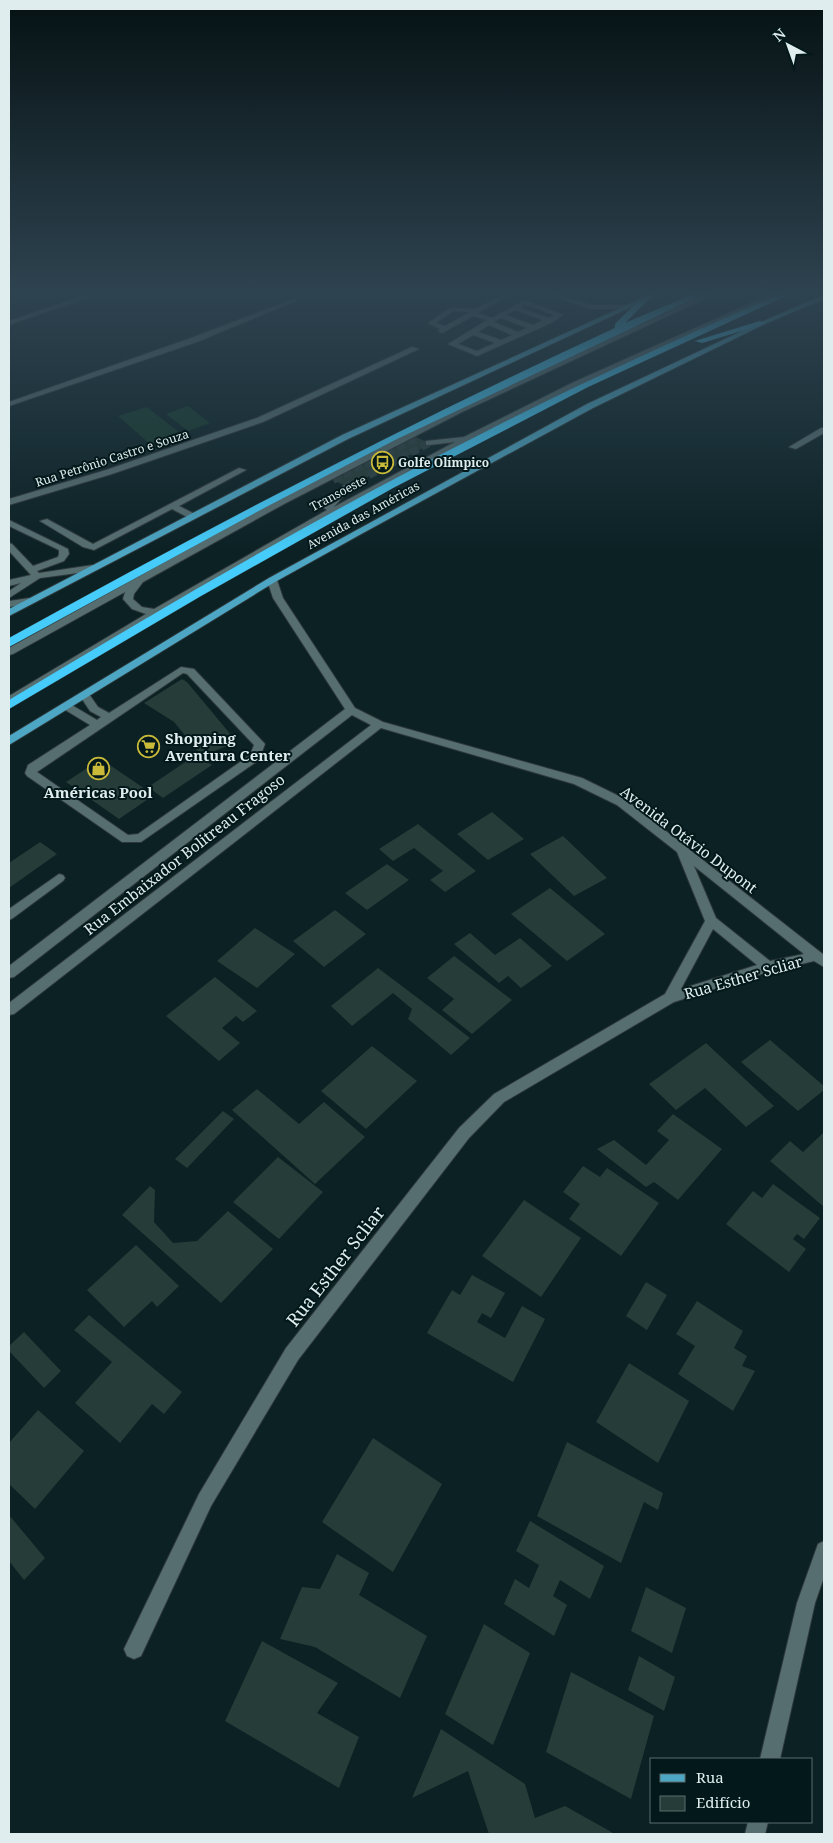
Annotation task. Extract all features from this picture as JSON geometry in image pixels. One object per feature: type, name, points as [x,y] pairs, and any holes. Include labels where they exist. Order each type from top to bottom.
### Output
[{"type":"highway","points":[[9,643],[166,556],[366,450],[512,381]]},
{"type":"highway","name":"Avenida das Américas","points":[[9,705],[331,518],[596,381]]},
{"type":"main road","points":[[9,613],[346,436],[465,381]]},
{"type":"main road","name":"Avenida das Américas","points":[[9,741],[272,580],[590,406],[642,381]]},
{"type":"street","points":[[9,404],[75,381]]},
{"type":"street","name":"Rua Petrônio Castro e Souza","points":[[9,502],[109,472],[260,420],[345,381]]},
{"type":"street","name":"Transoeste","points":[[9,652],[152,571],[281,502],[441,420],[525,381]]},
{"type":"street","name":"Transoeste","points":[[9,700],[152,612],[321,516],[471,437],[585,381]]},
{"type":"street","points":[[417,438],[441,420]]},
{"type":"street","points":[[793,447],[824,430]]},
{"type":"street","points":[[430,443],[471,437]]},
{"type":"street","points":[[44,521],[86,545],[94,547],[242,470]]},
{"type":"street","points":[[281,502],[333,480]]},
{"type":"street","points":[[321,516],[347,487]]},
{"type":"street","points":[[172,506],[192,516]]},
{"type":"street","points":[[9,523],[63,549],[64,554],[60,559],[9,583]]},
{"type":"street","points":[[9,546],[33,573]]},
{"type":"street","points":[[9,595],[33,573],[93,568]]},
{"type":"street","points":[[152,571],[134,586],[129,593],[128,599],[132,606],[138,610],[152,612]]},
{"type":"street","points":[[272,580],[278,598],[350,710]]},
{"type":"street","points":[[9,604],[30,601]]},
{"type":"street","points":[[181,670],[190,670],[260,744],[255,757],[166,821],[141,838],[126,839],[31,773],[32,768],[109,718],[181,670]]},
{"type":"street","points":[[84,696],[94,709],[109,718]]},
{"type":"street","points":[[66,706],[97,725]]},
{"type":"street","name":"Avenida Otávio Dupont","points":[[350,710],[379,724],[578,782],[621,802],[820,959]]},
{"type":"street","name":"Rua Embaixador Bolitreau Fragoso","points":[[9,974],[350,710]]},
{"type":"street","name":"Rua Embaixador Bolitreau Fragoso","points":[[9,1010],[379,724]]},
{"type":"street","points":[[681,849],[710,921],[768,967]]},
{"type":"street","points":[[9,915],[59,878]]},
{"type":"street","name":"Rua Esther Scliar","points":[[670,998],[710,921]]},
{"type":"street","name":"Rua Esther Scliar","points":[[134,1649],[205,1500],[292,1354],[464,1133],[499,1098],[670,998],[768,967],[820,959]]},
{"type":"street","points":[[770,1758],[806,1603],[824,1550]]},
{"type":"green space","points":[[188,406],[210,423],[188,431],[166,414]]},
{"type":"green space","points":[[147,407],[181,434],[150,444],[118,416]]},
{"type":"building","name":"Golfe Olímpico","points":[[416,437],[431,444],[348,487],[333,480]]},
{"type":"building","points":[[182,679],[187,682],[237,742],[202,756],[174,722],[144,703]]},
{"type":"building","points":[[196,755],[212,765],[163,798],[148,787]]},
{"type":"building","points":[[101,759],[154,795],[119,819],[66,782]]},
{"type":"building","points":[[492,812],[524,839],[488,860],[457,834]]},
{"type":"building","points":[[418,824],[476,871],[445,892],[430,880],[443,871],[414,848],[393,861],[379,849]]},
{"type":"building","points":[[563,836],[607,878],[574,896],[530,854]]},
{"type":"building","points":[[40,842],[57,854],[9,888],[9,863]]},
{"type":"building","points":[[387,864],[409,880],[367,910],[345,893]]},
{"type":"building","points":[[550,888],[605,934],[567,961],[511,914]]},
{"type":"building","points":[[335,910],[366,934],[324,967],[293,941]]},
{"type":"building","points":[[255,928],[295,954],[257,988],[217,961]]},
{"type":"building","points":[[470,933],[495,955],[520,938],[552,966],[521,988],[508,976],[499,983],[454,944]]},
{"type":"building","points":[[454,956],[512,1000],[472,1034],[442,1010],[454,999],[427,978]]},
{"type":"building","points":[[378,968],[470,1038],[451,1055],[408,1019],[412,1009],[393,993],[352,1026],[331,1006]]},
{"type":"building","points":[[215,977],[257,1011],[243,1022],[236,1016],[222,1028],[240,1043],[219,1061],[166,1016]]},
{"type":"building","points":[[770,1040],[824,1086],[824,1090],[798,1111],[741,1062]]},
{"type":"building","points":[[706,1043],[774,1106],[746,1127],[705,1088],[676,1110],[649,1084]]},
{"type":"building","points":[[372,1046],[417,1081],[366,1129],[321,1091]]},
{"type":"building","points":[[257,1089],[299,1124],[324,1102],[365,1137],[315,1184],[232,1110]]},
{"type":"building","points":[[223,1111],[234,1119],[187,1168],[175,1159]]},
{"type":"building","points":[[673,1114],[722,1149],[678,1200],[654,1182],[646,1187],[597,1149],[614,1140],[646,1165],[669,1140],[657,1131]]},
{"type":"building","points":[[824,1132],[824,1207],[770,1161],[790,1141],[803,1152]]},
{"type":"building","points":[[278,1157],[323,1192],[279,1239],[233,1202]]},
{"type":"building","points":[[583,1166],[600,1177],[607,1168],[659,1203],[621,1256],[569,1219],[580,1204],[563,1192]]},
{"type":"building","points":[[773,1184],[820,1218],[804,1239],[797,1234],[793,1239],[806,1249],[789,1272],[726,1224],[753,1191],[762,1198]]},
{"type":"building","points":[[150,1186],[155,1190],[154,1222],[173,1243],[197,1241],[228,1211],[273,1249],[221,1303],[122,1215]]},
{"type":"building","points":[[524,1200],[581,1238],[541,1297],[482,1256]]},
{"type":"building","points":[[136,1245],[179,1286],[157,1307],[152,1301],[124,1327],[87,1290]]},
{"type":"building","points":[[472,1275],[505,1293],[491,1318],[482,1313],[477,1322],[505,1338],[522,1306],[545,1319],[513,1382],[427,1333],[452,1290],[460,1295]]},
{"type":"building","points":[[646,1282],[667,1295],[647,1330],[626,1316]]},
{"type":"building","points":[[697,1301],[743,1331],[734,1348],[747,1356],[742,1366],[755,1371],[733,1411],[678,1374],[695,1346],[676,1334]]},
{"type":"building","points":[[89,1315],[182,1392],[164,1414],[152,1404],[120,1443],[75,1403],[112,1362],[74,1330]]},
{"type":"building","points":[[24,1332],[61,1371],[44,1388],[9,1351],[9,1346]]},
{"type":"building","points":[[629,1363],[689,1401],[658,1463],[596,1422]]},
{"type":"building","points":[[38,1410],[84,1451],[35,1509],[9,1484],[9,1443]]},
{"type":"building","points":[[373,1438],[442,1484],[393,1572],[322,1522]]},
{"type":"building","points":[[567,1442],[663,1493],[658,1510],[644,1502],[621,1563],[537,1516]]},
{"type":"building","points":[[9,1515],[45,1558],[24,1580],[9,1561]]},
{"type":"building","points":[[530,1521],[604,1566],[590,1599],[560,1580],[553,1596],[567,1605],[554,1636],[504,1604],[515,1579],[529,1588],[539,1565],[516,1551]]},
{"type":"building","points":[[337,1554],[369,1573],[359,1595],[427,1636],[400,1698],[315,1647],[280,1639],[302,1587],[320,1589]]},
{"type":"building","points":[[646,1587],[686,1608],[672,1653],[631,1631]]},
{"type":"building","points":[[484,1624],[530,1653],[493,1745],[445,1714]]},
{"type":"building","points":[[262,1641],[338,1683],[317,1713],[359,1737],[339,1788],[225,1721]]},
{"type":"building","points":[[639,1656],[675,1677],[664,1711],[628,1690]]},
{"type":"building","points":[[571,1672],[654,1716],[631,1799],[546,1752]]},
{"type":"building","points":[[441,1729],[525,1784],[535,1818],[565,1806],[615,1834],[489,1834],[468,1771],[412,1798]]},
{"type":"tunnel","points":[[333,480],[417,438]]},
{"type":"tunnel","points":[[358,481],[429,443]]},
{"type":"tunnel","points":[[347,487],[361,480]]},
{"type":"place","name":"Golfe Olímpico","points":[[382,462]]},
{"type":"place","name":"Shopping Aventura Center","points":[[149,747]]},
{"type":"place","name":"Américas Pool","points":[[98,769]]}]
